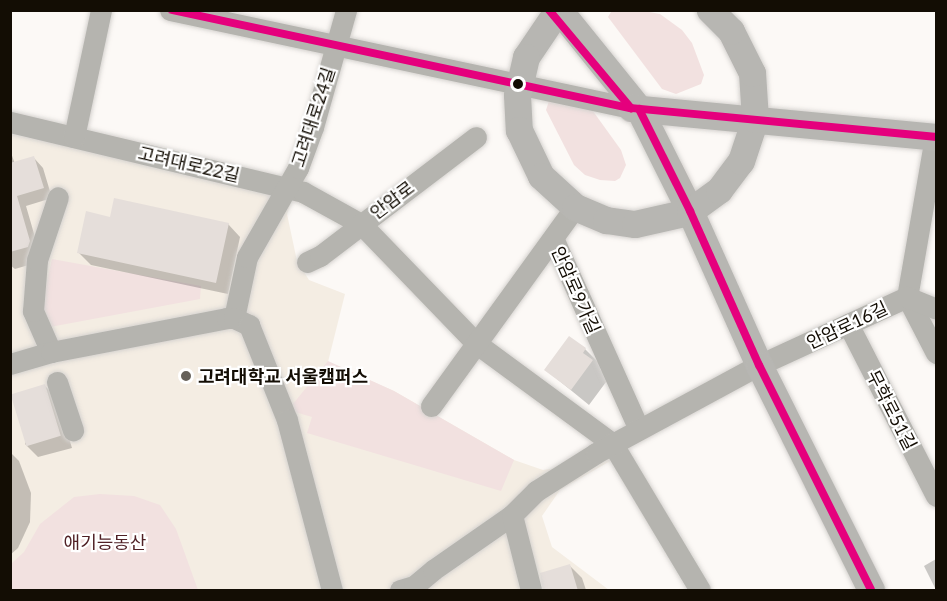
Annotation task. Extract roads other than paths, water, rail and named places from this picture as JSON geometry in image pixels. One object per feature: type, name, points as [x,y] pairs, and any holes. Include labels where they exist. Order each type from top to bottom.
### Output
[{"type":"main road","points":[[710,10],[731,31],[752,73],[755,119],[741,161],[719,190],[687,212],[634,224],[606,220],[575,207],[541,176],[519,130],[517,94],[526,57],[556,12],[634,109],[687,212],[704,241],[759,365],[871,591]]},
{"type":"main road","points":[[634,109],[936,137]]},
{"type":"street","points":[[74,137],[101,10]]},
{"type":"street","name":"고려대로24길","points":[[170,10],[634,109]]},
{"type":"street","points":[[335,46],[346,10]]},
{"type":"street","name":"고려대로24길","points":[[234,318],[247,257],[288,188],[313,127],[335,46]]},
{"type":"street","name":"고려대로22길","points":[[10,122],[303,192],[361,224]]},
{"type":"street","name":"안암로","points":[[307,262],[320,256],[476,137]]},
{"type":"street","points":[[936,137],[907,297],[936,353]]},
{"type":"street","points":[[51,352],[33,311],[37,260],[58,197]]},
{"type":"street","points":[[553,237],[575,207]]},
{"type":"street","points":[[361,224],[477,344],[612,443],[700,591]]},
{"type":"street","name":"안암로9가길","points":[[431,406],[553,237]]},
{"type":"street","name":"안암로9가길","points":[[553,237],[639,429]]},
{"type":"street","name":"안암로16길","points":[[759,365],[907,297],[936,309]]},
{"type":"street","points":[[10,364],[51,352],[234,318],[249,325],[287,420],[332,591]]},
{"type":"street","name":"무학로51길","points":[[848,324],[936,496]]},
{"type":"street","points":[[400,591],[414,586],[512,515],[536,491],[612,443],[759,365]]},
{"type":"street","points":[[57,382],[73,430]]},
{"type":"street","points":[[512,515],[531,591]]},
{"type":"place","name":"고려대학교 서울캠퍼스","points":[[186,376]]},
{"type":"park label","name":"애기능동산","points":[[105,542]]}]
